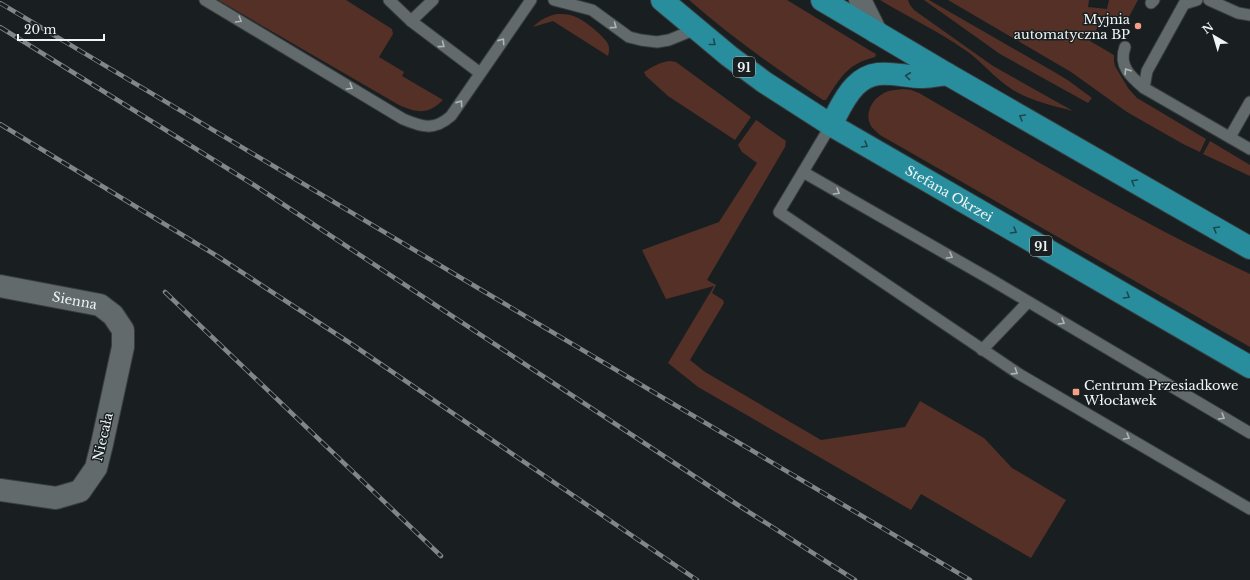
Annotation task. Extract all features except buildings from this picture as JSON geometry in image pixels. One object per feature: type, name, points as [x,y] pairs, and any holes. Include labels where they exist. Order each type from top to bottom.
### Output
[{"type":"main road","name":"Stefana Okrzei","points":[[662,0],[729,56],[764,82],[831,125],[1250,367]]},
{"type":"main road","points":[[822,0],[947,74],[1250,248]]},
{"type":"main road","points":[[831,125],[848,94],[856,85],[872,76],[882,73],[923,77],[947,74]]},
{"type":"street","points":[[860,0],[876,32]]},
{"type":"street","name":"Sienna","points":[[0,286],[100,305],[113,315],[123,330],[124,346]]},
{"type":"street","name":"Niecała","points":[[0,490],[56,498],[80,491],[96,468],[124,346]]},
{"type":"lane","points":[[205,0],[403,119],[418,125],[430,126],[442,124],[451,116],[532,0]]},
{"type":"lane","points":[[389,0],[411,21],[480,73]]},
{"type":"lane","points":[[411,21],[433,0]]},
{"type":"lane","points":[[554,0],[590,5],[629,37],[641,40],[657,42],[669,40],[696,29]]},
{"type":"lane","points":[[1144,88],[1147,70],[1184,4],[1197,0]]},
{"type":"lane","points":[[1209,0],[1238,13],[1250,15]]},
{"type":"lane","points":[[1125,48],[1122,55],[1124,66],[1133,79],[1144,88],[1250,149]]},
{"type":"lane","points":[[1230,137],[1250,102]]},
{"type":"lane","points":[[831,125],[779,212],[1018,374],[1250,509]]},
{"type":"lane","points":[[803,172],[1250,433]]},
{"type":"lane","points":[[982,350],[1028,302]]},
{"type":"shaded area","points":[[218,0],[346,0],[392,29],[393,34],[379,57],[404,72],[402,76],[443,100],[438,105],[422,111],[411,110],[399,105]]},
{"type":"shaded area","points":[[689,0],[787,0],[876,54],[875,57],[858,63],[846,72],[826,100],[823,100],[754,52]]},
{"type":"shaded area","points":[[880,0],[908,0],[914,10],[993,66],[1073,111],[1018,93],[1002,82],[975,57],[955,43]]},
{"type":"shaded area","points":[[924,0],[929,0],[1056,73],[1092,98],[1088,103],[1000,54]]},
{"type":"shaded area","points":[[948,0],[1089,0],[1088,7],[1107,9],[1109,0],[1138,0],[1124,26],[1114,21],[1110,26],[1101,21],[1090,41],[1114,55],[1115,66],[1128,88],[1137,98],[1206,139],[1200,152],[1127,112],[1071,72]]},
{"type":"shaded area","points":[[557,14],[568,14],[585,22],[606,41],[609,48],[608,56],[553,21],[533,27],[538,22]]},
{"type":"shaded area","points":[[670,61],[676,62],[751,117],[735,140],[668,96],[646,76],[644,72],[659,64]]},
{"type":"shaded area","points":[[903,89],[919,93],[1124,210],[1250,274],[1250,347],[880,135],[872,127],[869,121],[868,117],[870,107],[876,99],[884,93]]},
{"type":"shaded area","points":[[756,120],[786,141],[785,147],[707,280],[716,285],[712,293],[723,300],[724,303],[690,360],[705,372],[821,440],[905,427],[920,401],[984,438],[1012,468],[1066,500],[1031,558],[921,494],[911,510],[698,387],[668,363],[714,286],[666,299],[642,250],[719,222],[757,163],[742,152],[738,145]]},
{"type":"shaded area","points":[[1210,141],[1250,165],[1250,176],[1203,154]]},
{"type":"railway","points":[[0,3],[970,580]]},
{"type":"railway","points":[[0,27],[254,185],[741,507],[855,580]]},
{"type":"railway","points":[[0,124],[217,256],[350,343],[697,580]]},
{"type":"railway","points":[[165,292],[441,556]]},
{"type":"place","name":"Myjnia automatyczna BP","points":[[1138,26]]},
{"type":"place","name":"Centrum Przesiadkowe Włocławek","points":[[1076,392]]}]
